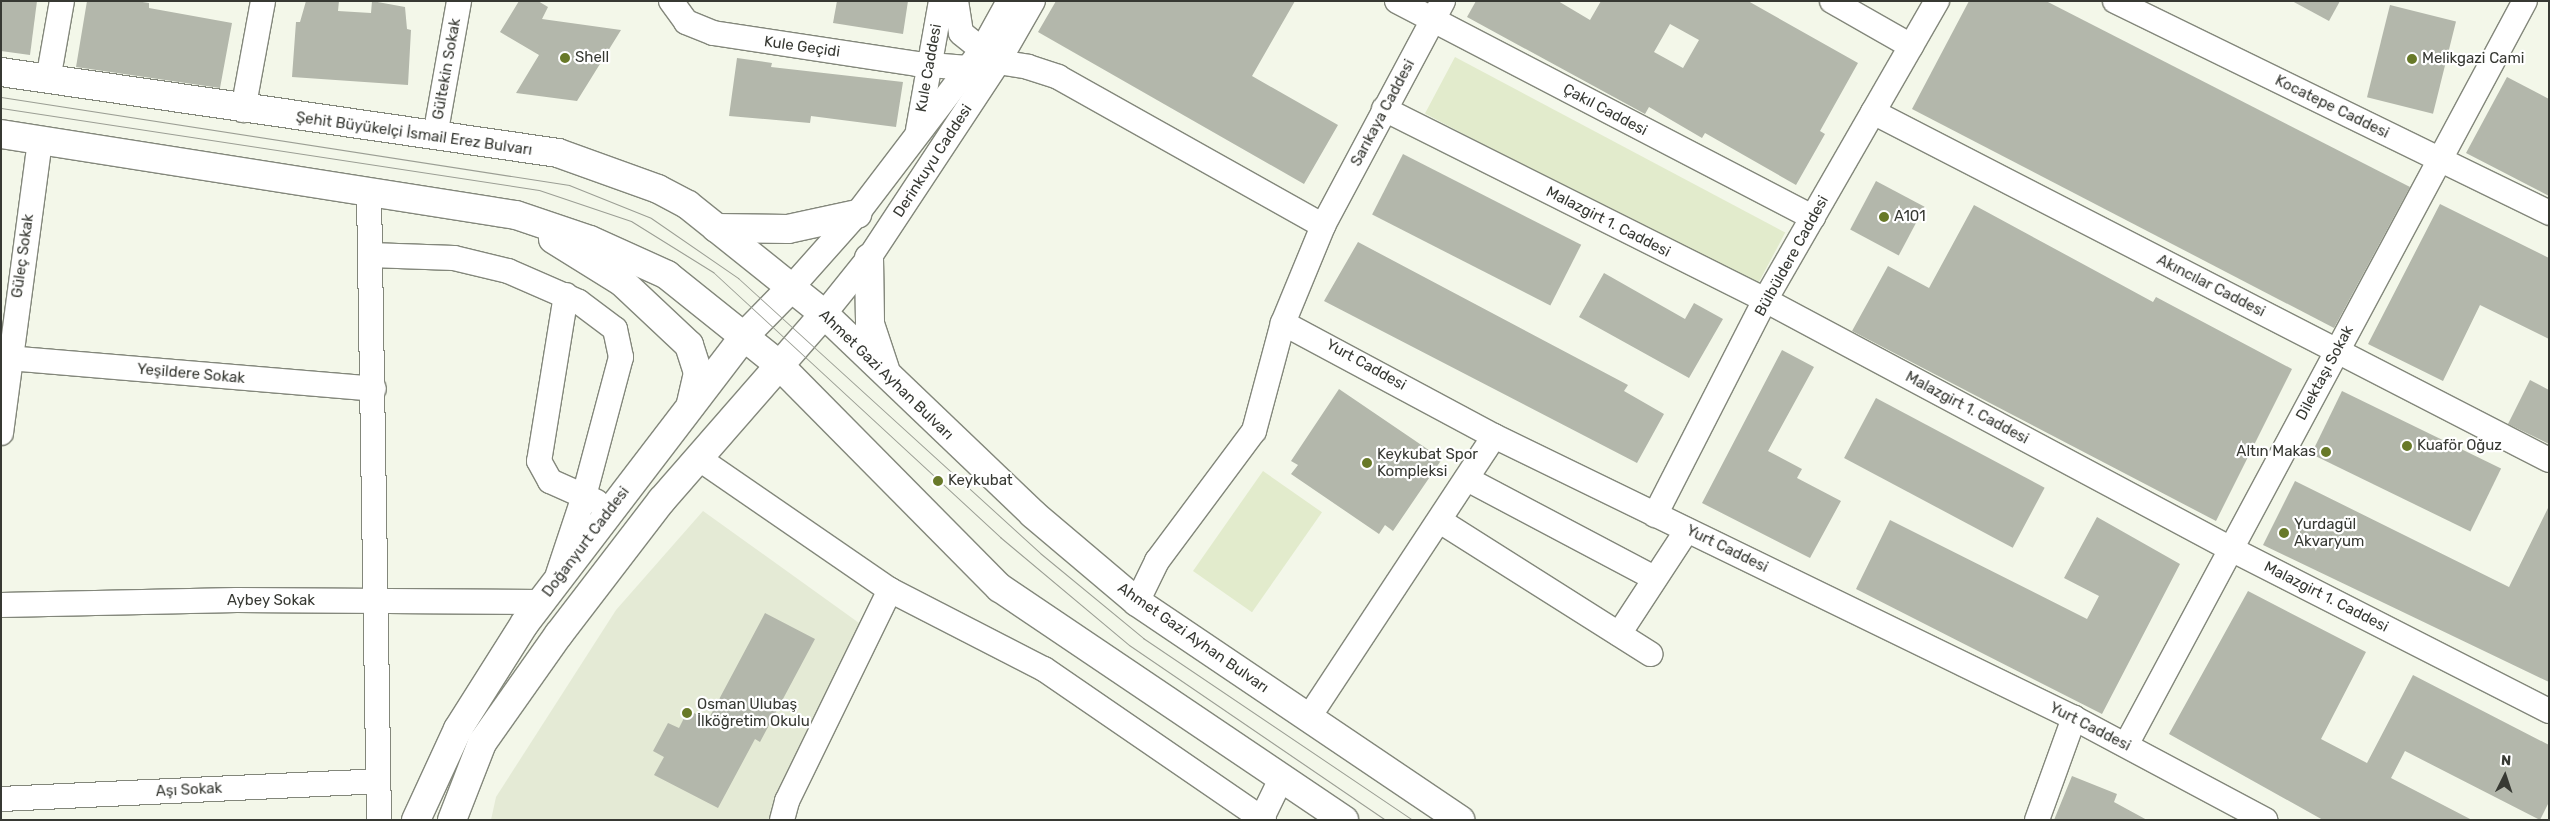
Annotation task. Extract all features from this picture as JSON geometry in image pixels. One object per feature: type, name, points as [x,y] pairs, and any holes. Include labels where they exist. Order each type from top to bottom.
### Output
[{"type":"main road","name":"Şehit Büyükelçi İsmail Erez Bulvarı","points":[[1,72],[243,110],[558,153],[595,164],[658,189],[716,228],[792,288]]},
{"type":"main road","points":[[1,134],[516,216],[590,240],[667,275],[745,335],[778,364],[1000,588],[1344,820]]},
{"type":"main road","points":[[716,228],[788,229],[857,214]]},
{"type":"main road","points":[[516,216],[622,282],[689,345],[698,373],[691,404]]},
{"type":"main road","points":[[869,258],[870,324],[888,375]]},
{"type":"main road","name":"Ahmet Gazi Ayhan Bulvarı","points":[[792,288],[824,314],[1033,514],[1137,602],[1460,820]]},
{"type":"main road","name":"Doğanyurt Caddesi","points":[[416,820],[458,729],[548,594],[610,509],[745,335],[792,288]]},
{"type":"main road","points":[[452,820],[471,766],[496,723],[610,566],[698,458],[778,364],[824,314]]},
{"type":"street","points":[[48,80],[62,1]]},
{"type":"street","points":[[243,110],[262,1]]},
{"type":"street","name":"Gültekin Sokak","points":[[435,136],[459,1]]},
{"type":"street","name":"Kule Caddesi","points":[[916,135],[932,62],[941,1]]},
{"type":"street","name":"Kule Caddesi","points":[[956,1],[961,33],[983,60]]},
{"type":"street","name":"Derinkuyu Caddesi","points":[[824,314],[869,258],[983,60],[1009,1]]},
{"type":"street","name":"Derinkuyu Caddesi","points":[[792,288],[857,214],[916,135],[1033,1]]},
{"type":"street","name":"Çakıl Caddesi","points":[[1397,1],[1438,11],[1812,218]]},
{"type":"street","points":[[1832,1],[1911,46]]},
{"type":"street","name":"Bülbüldere Caddesi","points":[[1655,514],[1765,300],[1937,1]]},
{"type":"street","name":"Kocatepe Caddesi","points":[[2115,1],[2549,213]]},
{"type":"street","name":"Dilektaşı Sokak","points":[[2126,745],[2337,351],[2437,158],[2525,1]]},
{"type":"street","name":"Kule Geçidi","points":[[675,8],[697,29],[713,33],[917,64],[983,60],[1058,78],[1323,226]]},
{"type":"street","name":"Sarıkaya Caddesi","points":[[1323,226],[1438,11]]},
{"type":"street","name":"Malazgirt 1. Caddesi","points":[[1384,110],[1765,300],[2231,549],[2549,711]]},
{"type":"street","name":"Akıncılar Caddesi","points":[[1874,112],[2549,460]]},
{"type":"street","name":"Güleç Sokak","points":[[1,433],[8,358],[40,140]]},
{"type":"street","points":[[369,192],[379,601],[379,820]]},
{"type":"street","points":[[1137,602],[1157,561],[1254,431],[1283,323],[1323,226]]},
{"type":"street","points":[[370,255],[426,255],[481,263],[566,295],[609,321],[621,347],[584,496],[548,594]]},
{"type":"street","points":[[566,295],[539,460],[550,481],[610,509]]},
{"type":"street","name":"Yurt Caddesi","points":[[1283,323],[1494,436],[2074,718],[2265,820]]},
{"type":"street","name":"Yeşildere Sokak","points":[[8,358],[374,389]]},
{"type":"street","points":[[1309,717],[1440,521],[1494,436]]},
{"type":"street","points":[[698,458],[890,590],[1044,669],[1262,819],[1282,777]]},
{"type":"street","points":[[1467,479],[1654,578]]},
{"type":"street","points":[[1440,521],[1650,654]]},
{"type":"street","points":[[1620,634],[1654,578],[1687,530]]},
{"type":"street","points":[[782,820],[787,801],[890,590]]},
{"type":"street","name":"Aybey Sokak","points":[[1,605],[379,601],[548,594]]},
{"type":"street","points":[[2037,820],[2074,718]]},
{"type":"street","name":"Aşı Sokak","points":[[1,799],[378,781]]},
{"type":"shaded area","points":[[1455,57],[1785,233],[1755,289],[1425,114]]},
{"type":"shaded area","points":[[1263,471],[1322,512],[1252,612],[1193,571]]},
{"type":"shaded area","name":"Osman Ulubaş İlköğretim Okulu","points":[[703,511],[866,628],[770,820],[491,820],[496,797],[616,610]]},
{"type":"building","points":[[1,1],[37,1],[30,55],[1,51]]},
{"type":"building","points":[[87,1],[136,1],[149,3],[149,8],[232,23],[220,88],[76,67]]},
{"type":"building","points":[[306,1],[339,1],[338,11],[371,13],[372,1],[405,7],[407,29],[411,30],[408,85],[292,77],[296,22],[300,22]]},
{"type":"building","points":[[519,1],[538,1],[548,7],[542,19],[621,30],[577,101],[516,93],[539,55],[500,32]]},
{"type":"building","points":[[837,1],[908,1],[903,34],[833,23]]},
{"type":"building","points":[[1056,1],[1295,1],[1252,76],[1338,125],[1304,184],[1038,32]]},
{"type":"building","points":[[1476,1],[1558,1],[1590,20],[1601,1],[1748,1],[1858,63],[1820,131],[1825,134],[1796,185],[1705,133],[1702,138],[1649,107],[1645,114],[1467,17]],"holes":[[[1670,24],[1699,40],[1683,68],[1654,52]]]},
{"type":"building","points":[[1969,1],[2046,1],[2410,187],[2334,328],[1912,109]]},
{"type":"building","points":[[2292,1],[2340,1],[2329,21]]},
{"type":"building","name":"Melikgazi Cami","points":[[2390,5],[2456,21],[2433,114],[2367,97]]},
{"type":"building","points":[[737,58],[772,63],[771,67],[903,82],[896,127],[811,116],[810,123],[729,116]]},
{"type":"building","points":[[2507,77],[2549,99],[2549,196],[2466,153]]},
{"type":"building","points":[[1403,154],[1581,245],[1550,305],[1372,215]]},
{"type":"building","points":[[1876,181],[1925,207],[1899,255],[1850,230]]},
{"type":"building","points":[[2440,204],[2549,258],[2549,339],[2480,305],[2443,381],[2368,344]]},
{"type":"building","points":[[1974,205],[2153,302],[2156,297],[2292,369],[2216,521],[1852,331],[1888,266],[1929,288]]},
{"type":"building","points":[[1358,242],[1628,385],[1624,391],[1664,414],[1637,463],[1324,301]]},
{"type":"building","points":[[1604,273],[1685,319],[1694,303],[1723,319],[1689,378],[1579,317]]},
{"type":"building","points":[[1782,350],[1814,367],[1768,451],[1802,469],[1797,478],[1841,501],[1810,558],[1702,503]]},
{"type":"building","points":[[2530,380],[2549,390],[2549,444],[2508,424]]},
{"type":"building","name":"Keykubat Spor Kompleksi","points":[[1339,389],[1442,459],[1393,531],[1385,525],[1379,534],[1291,474],[1298,465],[1291,461]]},
{"type":"building","points":[[2342,391],[2501,469],[2470,532],[2311,454]]},
{"type":"building","points":[[1876,398],[2045,488],[2013,548],[1844,458]]},
{"type":"building","points":[[2295,481],[2509,587],[2549,506],[2549,682],[2263,545]]},
{"type":"building","points":[[2097,517],[2180,564],[2102,714],[1856,589],[1890,520],[2087,619],[2099,596],[2064,578]]},
{"type":"building","points":[[2248,591],[2366,652],[2321,739],[2367,763],[2413,675],[2549,745],[2549,802],[2540,820],[2405,751],[2391,778],[2472,820],[2323,820],[2169,734]]},
{"type":"building","points":[[765,613],[815,639],[760,742],[755,739],[718,808],[654,775],[664,757],[653,751],[668,723],[679,728],[688,710],[708,720]]},
{"type":"building","points":[[2072,776],[2117,794],[2114,802],[2147,820],[2054,820]]},
{"type":"tram line","points":[[1,97],[569,185],[651,218],[738,278],[1040,553],[1143,638],[1413,820]]},
{"type":"tram line","points":[[1,108],[539,190],[631,221],[713,272],[1000,537],[1129,645],[1386,820]]},
{"type":"place","name":"Shell","points":[[565,58]]},
{"type":"place","name":"Melikgazi Cami","points":[[2412,59]]},
{"type":"place","name":"A101","points":[[1884,217]]},
{"type":"place","name":"Kuaför Oğuz","points":[[2407,446]]},
{"type":"place","name":"Altın Makas","points":[[2326,452]]},
{"type":"place","name":"Keykubat Spor Kompleksi","points":[[1367,463]]},
{"type":"place","name":"Keykubat","points":[[938,481]]},
{"type":"place","name":"Yurdagül Akvaryum","points":[[2284,533]]},
{"type":"place","name":"Osman Ulubaş İlköğretim Okulu","points":[[687,713]]}]
